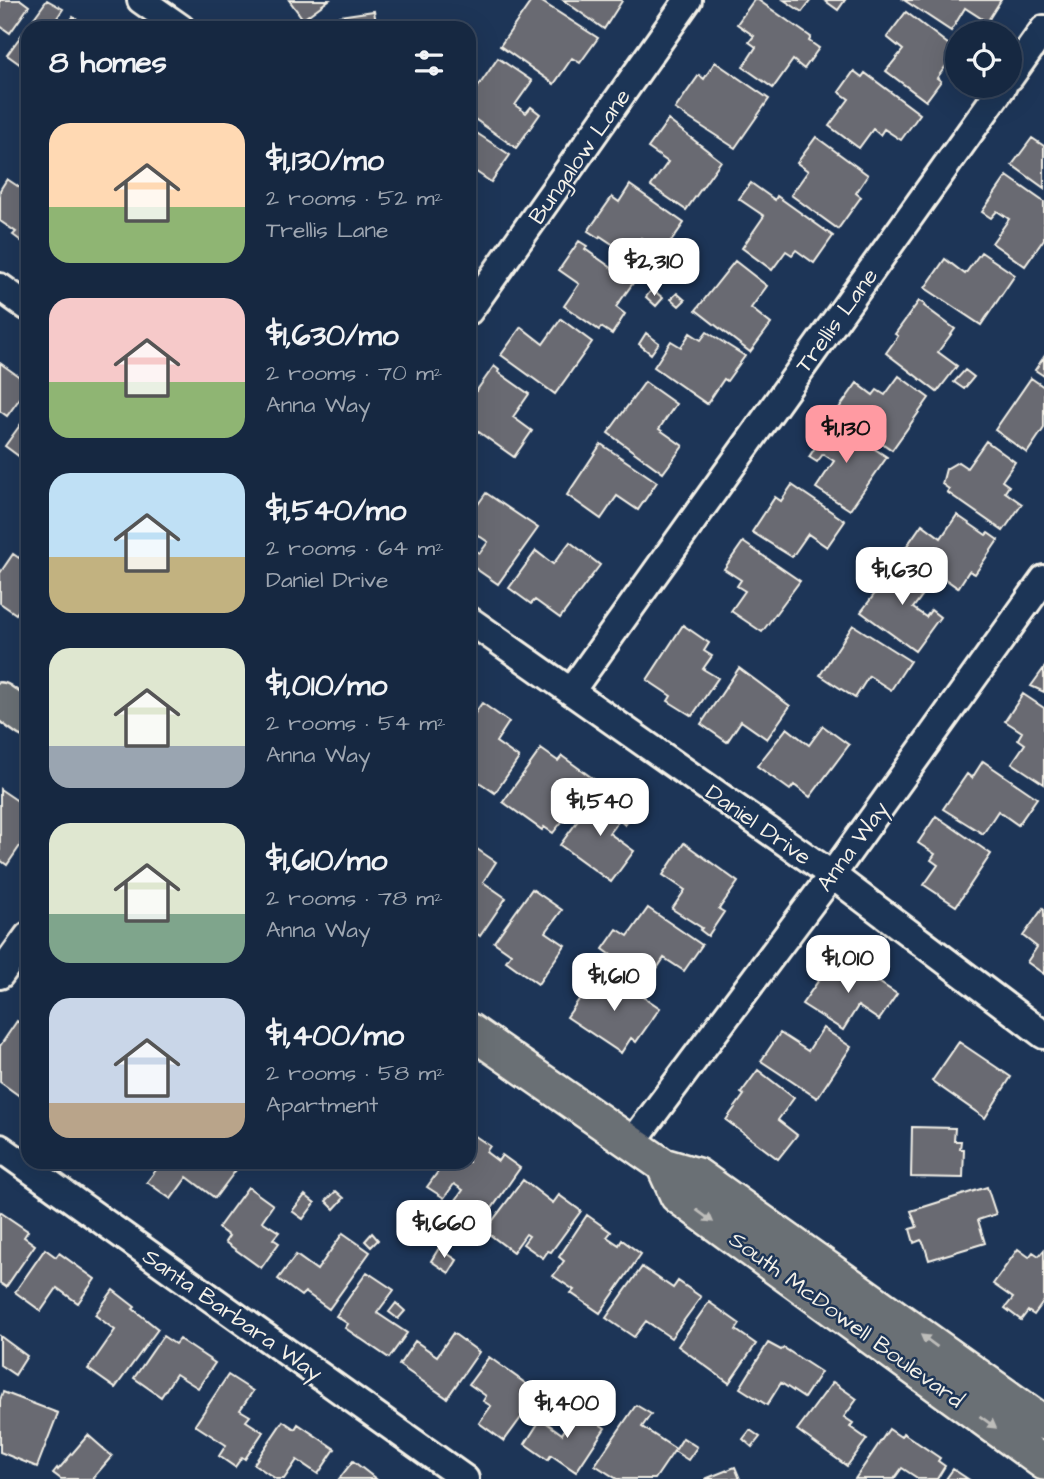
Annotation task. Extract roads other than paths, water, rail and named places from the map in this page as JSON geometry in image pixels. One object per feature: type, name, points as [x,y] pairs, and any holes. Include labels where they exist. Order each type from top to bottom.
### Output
[{"type":"main road","points":[[0,700],[21,715]]},
{"type":"main road","name":"South McDowell Boulevard","points":[[476,1035],[663,1165],[697,1175],[1044,1423]]},
{"type":"main road","name":"South McDowell Boulevard","points":[[663,1165],[677,1196],[1044,1463]]},
{"type":"street","points":[[141,0],[171,21]]},
{"type":"street","name":"Bungalow Lane","points":[[476,301],[688,0]]},
{"type":"street","points":[[1022,60],[1044,29]]},
{"type":"street","name":"Trellis Lane","points":[[571,691],[994,98]]},
{"type":"street","points":[[0,287],[21,302]]},
{"type":"street","name":"Anna Way","points":[[631,1144],[832,875],[1044,579]]},
{"type":"street","name":"Daniel Drive","points":[[476,625],[832,875],[1044,1035]]},
{"type":"street","points":[[0,975],[21,946]]},
{"type":"street","name":"Santa Barbara Way","points":[[0,1148],[21,1163]]},
{"type":"street","name":"Santa Barbara Way","points":[[30,1169],[465,1479]]}]
